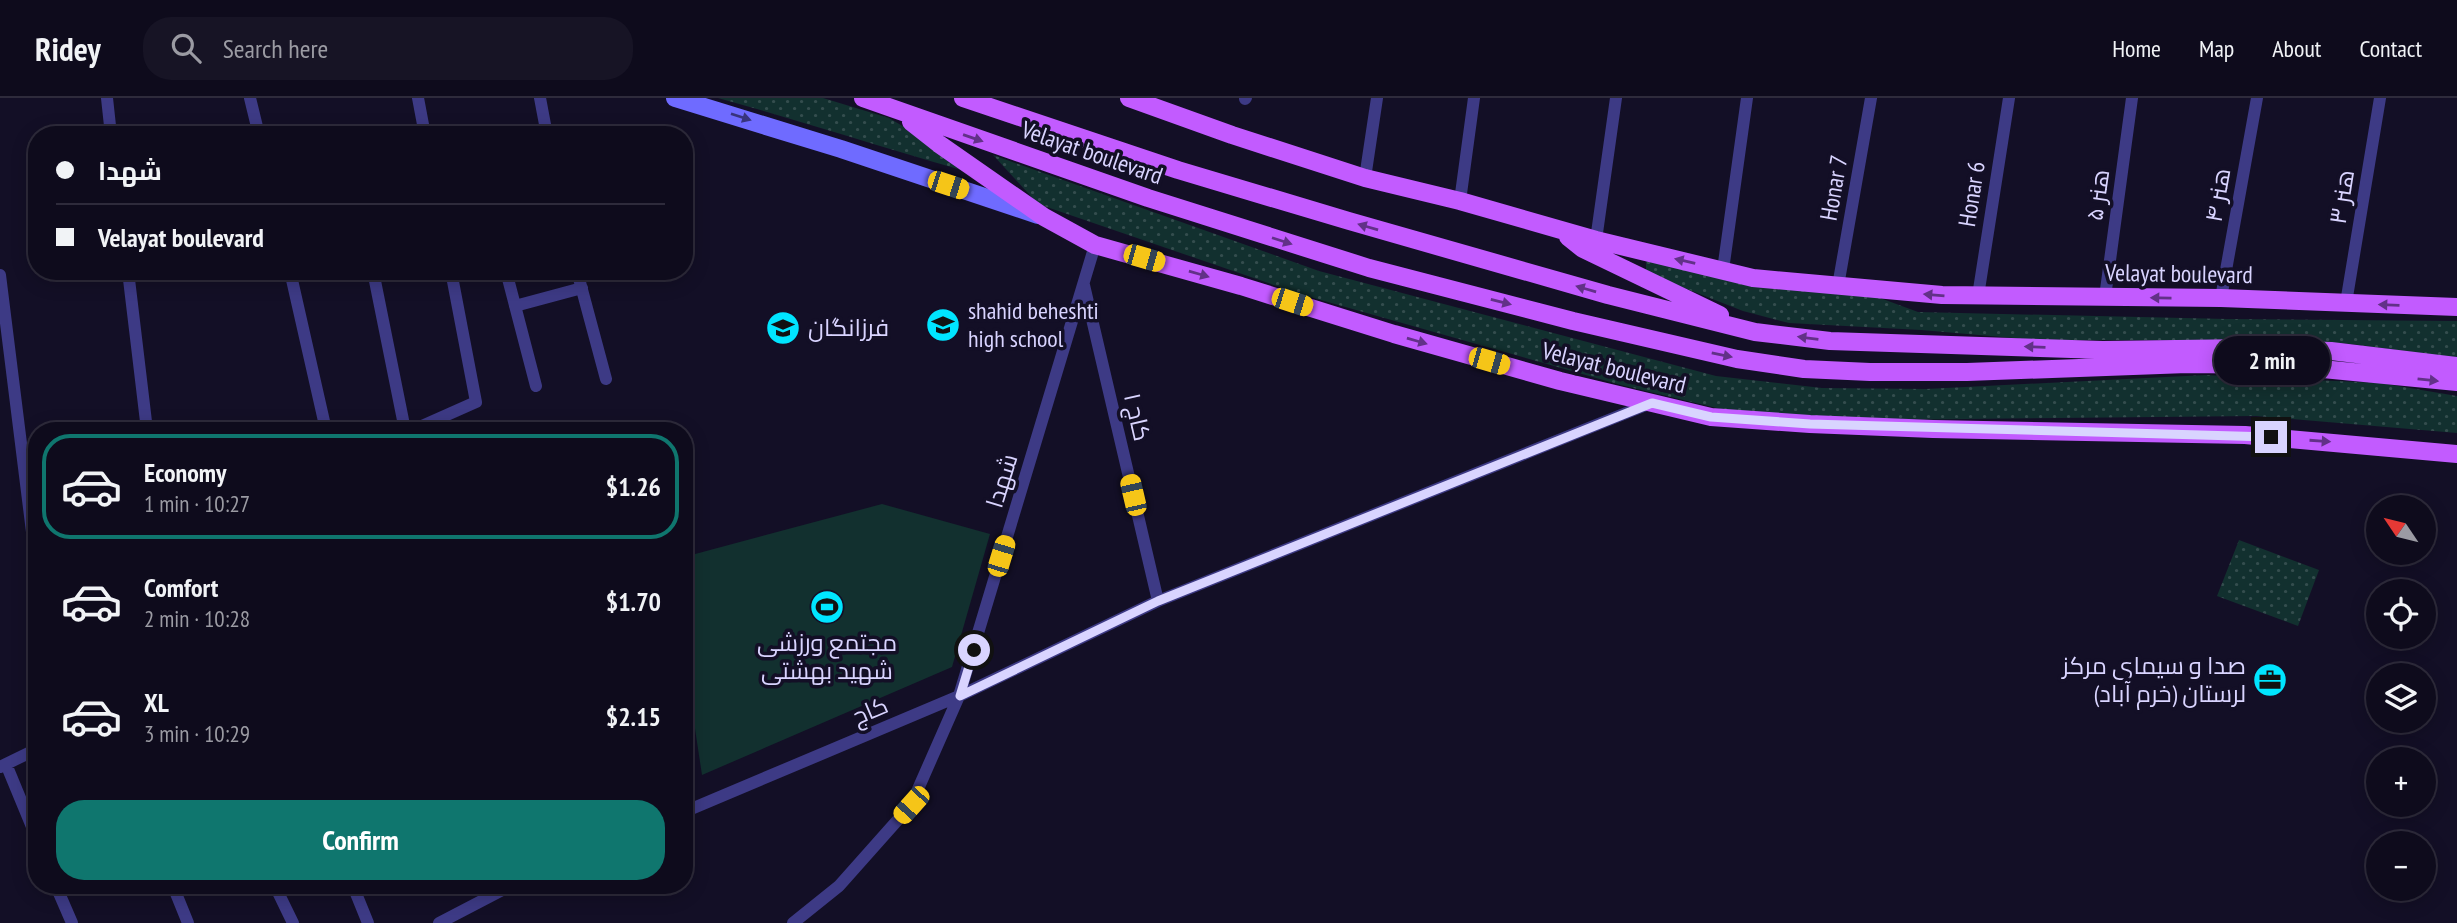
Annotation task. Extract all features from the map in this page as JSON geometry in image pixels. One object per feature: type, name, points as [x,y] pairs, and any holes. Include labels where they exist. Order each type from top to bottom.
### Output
[{"type":"main road","name":"Velayat boulevard","points":[[675,98],[841,149],[1044,218],[1095,245],[1560,381],[1711,417],[1810,424],[2036,432],[2245,435],[2457,454]]},
{"type":"main road","points":[[863,98],[1148,198],[1369,268],[1737,359],[1804,369],[1870,372],[1967,372],[2188,364],[2280,365],[2457,382]]},
{"type":"main road","name":"Velayat boulevard","points":[[963,98],[1178,170],[1336,217],[1608,295],[1755,332]]},
{"type":"main road","name":"Velayat boulevard","points":[[1129,98],[1365,178],[1460,201],[1595,240],[1753,278],[1942,295],[2221,298],[2457,307]]},
{"type":"main road","points":[[1161,98],[1176,116]]},
{"type":"main road","points":[[901,113],[939,144],[1044,218]]},
{"type":"main road","points":[[1559,230],[1583,249],[1755,332],[1830,341],[1884,343],[2331,351],[2457,366]]},
{"type":"street","points":[[107,98],[110,126]]},
{"type":"street","points":[[250,98],[257,126]]},
{"type":"street","points":[[418,98],[423,126]]},
{"type":"street","points":[[540,98],[545,126]]},
{"type":"street","points":[[1365,178],[1377,98]]},
{"type":"street","points":[[1460,201],[1474,98]]},
{"type":"street","points":[[1595,240],[1616,98]]},
{"type":"street","points":[[1723,270],[1747,98]]},
{"type":"street","name":"Honar 7","points":[[1838,286],[1871,98]]},
{"type":"street","name":"Honar 6","points":[[1978,296],[2009,98]]},
{"type":"street","name":"هنر ۵","points":[[2105,297],[2132,98]]},
{"type":"street","name":"هنر ۴","points":[[2221,298],[2257,98]]},
{"type":"street","name":"هنر ۳","points":[[2346,303],[2380,98]]},
{"type":"street","name":"شهدا","points":[[793,923],[838,886],[911,805],[960,696],[1095,245]]},
{"type":"street","points":[[0,275],[28,500]]},
{"type":"street","points":[[129,280],[146,422]]},
{"type":"street","points":[[292,280],[324,422]]},
{"type":"street","points":[[375,280],[403,422]]},
{"type":"street","points":[[431,422],[476,402],[453,280]]},
{"type":"street","points":[[508,280],[536,386]]},
{"type":"street","points":[[580,280],[606,379]]},
{"type":"street","name":"کاج ۱","points":[[1084,282],[1158,601]]},
{"type":"street","points":[[515,306],[582,288]]},
{"type":"street","name":"کاج","points":[[693,808],[960,696],[1158,601],[1652,403]]},
{"type":"street","points":[[28,754],[3,766],[28,820]]},
{"type":"street","points":[[59,894],[72,923]]},
{"type":"street","points":[[176,894],[188,923]]},
{"type":"street","points":[[279,894],[292,923]]},
{"type":"street","points":[[356,894],[368,923]]},
{"type":"street","points":[[439,923],[495,894]]},
{"type":"green space","points":[[718,98],[823,98],[889,118],[990,178],[786,118]]},
{"type":"green space","points":[[993,155],[1319,271],[1716,376],[1822,388],[1926,389],[2206,375],[2380,383],[2457,396],[2457,433],[2256,416],[1870,420],[1725,410],[1621,385],[1303,295],[1038,204]]},
{"type":"green space","points":[[1646,261],[1880,298],[1918,312],[2457,321],[2457,358],[2298,340],[2037,340],[1789,323],[1743,311],[1646,273]]},
{"type":"green space","name":"مجتمع ورزشی شهید بهشتی","points":[[882,504],[990,534],[952,667],[702,775],[693,716],[693,555]]},
{"type":"green space","points":[[2239,540],[2319,570],[2298,626],[2217,596]]},
{"type":"place","name":"shahid beheshti high school","points":[[943,325]]},
{"type":"place","name":"فرزانگان","points":[[783,328]]},
{"type":"place","name":"مجتمع ورزشی شهید بهشتی","points":[[827,607]]},
{"type":"place","name":"صدا و سیمای مرکز لرستان (خرم آباد)","points":[[2270,680]]},
{"type":"route","points":[[974,650],[960,696],[1158,601],[1652,403],[1711,417],[1810,424],[2271,437]]}]
